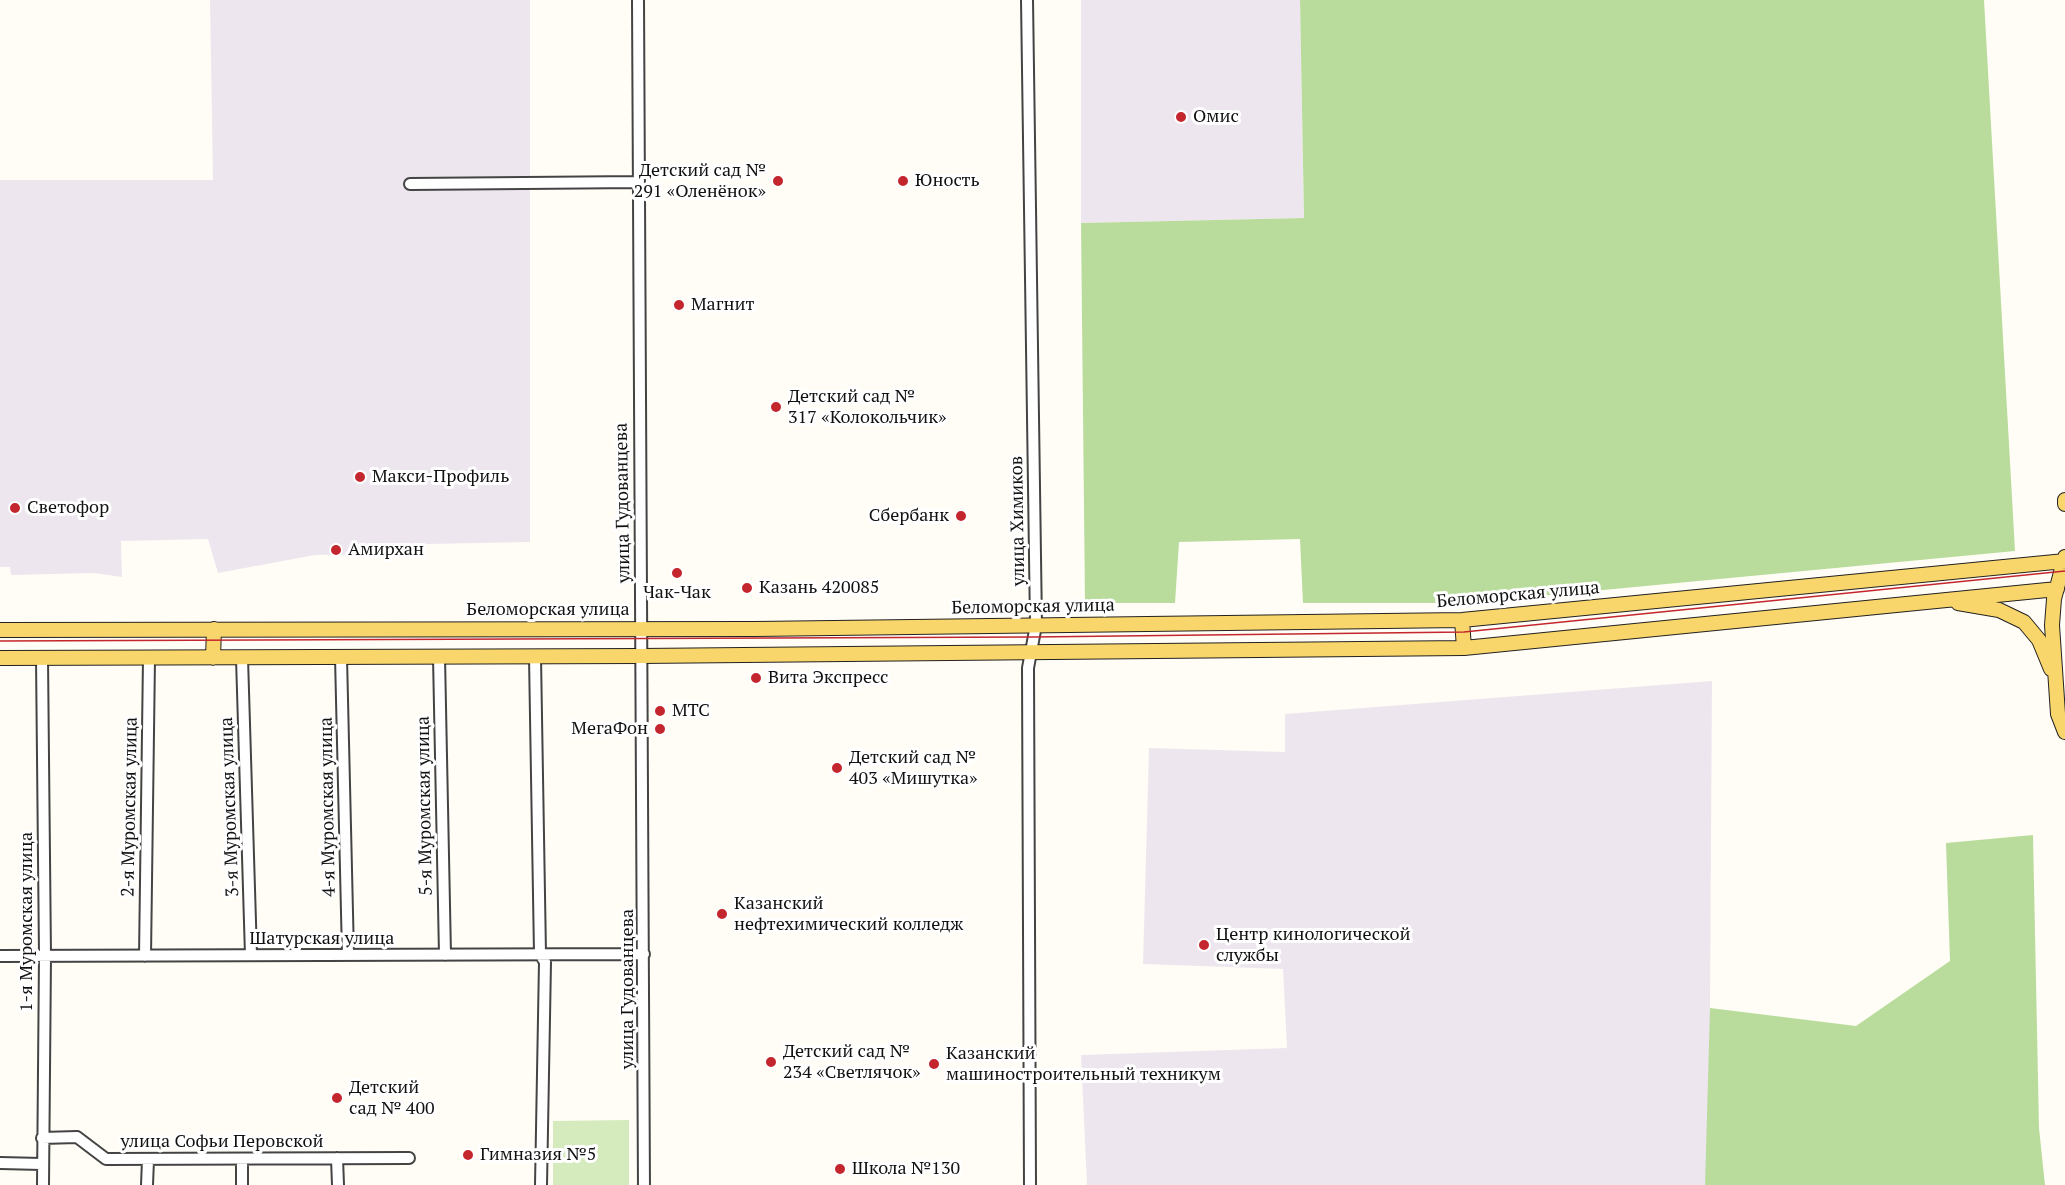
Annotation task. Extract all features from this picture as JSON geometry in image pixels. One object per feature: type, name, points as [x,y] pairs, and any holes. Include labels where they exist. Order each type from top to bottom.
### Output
[{"type":"main road","name":"Беломорская улица","points":[[0,630],[1036,625],[1462,620],[2065,559]]},
{"type":"main road","points":[[2065,559],[2057,589],[2052,625],[2058,714],[2065,732]]},
{"type":"main road","points":[[0,658],[535,657],[1464,648],[2057,589]]},
{"type":"main road","points":[[1935,600],[1999,610],[2024,622],[2039,640],[2056,683]]},
{"type":"main road","points":[[1462,620],[1464,648]]},
{"type":"main road","points":[[213,658],[214,629]]},
{"type":"street","name":"улица Гудованцева","points":[[638,0],[644,1185]]},
{"type":"street","name":"улица Химиков","points":[[1027,0],[1036,625],[1029,652],[1030,1185]]},
{"type":"street","points":[[410,184],[638,182]]},
{"type":"street","name":"4-я Муромская улица","points":[[341,657],[348,955]]},
{"type":"street","name":"5-я Муромская улица","points":[[439,657],[445,955]]},
{"type":"street","points":[[535,657],[540,954],[545,962],[542,1185]]},
{"type":"street","name":"1-я Муромская улица","points":[[42,658],[45,956],[43,1185]]},
{"type":"street","name":"2-я Муромская улица","points":[[145,956],[149,658]]},
{"type":"street","name":"3-я Муромская улица","points":[[242,658],[251,955]]},
{"type":"street","name":"Шатурская улица","points":[[0,956],[644,954]]},
{"type":"street","name":"улица Софьи Перовской","points":[[42,1138],[77,1137],[106,1159],[409,1158]]},
{"type":"street","points":[[337,1158],[338,1185]]},
{"type":"street","points":[[242,1159],[242,1185]]},
{"type":"street","points":[[147,1185],[148,1160]]},
{"type":"street","points":[[0,1163],[42,1164]]},
{"type":"shaded area","points":[[210,0],[530,0],[530,542],[426,544],[422,553],[315,555],[218,573],[208,539],[121,541],[122,577],[94,573],[11,575],[10,567],[0,567],[0,180],[213,180]]},
{"type":"shaded area","points":[[1081,0],[1300,0],[1304,218],[1081,223]]},
{"type":"shaded area","points":[[1712,681],[1710,1008],[1713,1185],[1087,1185],[1081,1055],[1287,1048],[1283,969],[1143,964],[1149,748],[1285,752],[1285,714]]},
{"type":"green space","points":[[1300,0],[1984,0],[2015,551],[1466,603],[1303,603],[1300,539],[1179,542],[1175,603],[1085,603],[1081,223],[1304,218]]},
{"type":"green space","points":[[2033,835],[2039,1128],[2045,1185],[1705,1185],[1710,1008],[1856,1026],[1950,961],[1946,843]]},
{"type":"green space","points":[[629,1120],[629,1185],[553,1185],[553,1121]]},
{"type":"tram line","points":[[0,641],[1033,637],[1464,632],[2065,571]]},
{"type":"place","name":"Омис","points":[[1181,117]]},
{"type":"place","name":"Детский сад № 291 «Оленёнок»","points":[[778,181]]},
{"type":"place","name":"Юность","points":[[903,181]]},
{"type":"place","name":"Магнит","points":[[679,305]]},
{"type":"place","name":"Детский сад № 317 «Колокольчик»","points":[[776,407]]},
{"type":"place","name":"Макси-Профиль","points":[[360,477]]},
{"type":"place","name":"Светофор","points":[[15,508]]},
{"type":"place","name":"Сбербанк","points":[[961,516]]},
{"type":"place","name":"Амирхан","points":[[336,550]]},
{"type":"place","name":"Чак-Чак","points":[[677,573]]},
{"type":"place","name":"Казань 420085","points":[[747,588]]},
{"type":"place","name":"Вита Экспресс","points":[[756,678]]},
{"type":"place","name":"МТС","points":[[660,711]]},
{"type":"place","name":"МегаФон","points":[[660,729]]},
{"type":"place","name":"Детский сад № 403 «Мишутка»","points":[[837,768]]},
{"type":"place","name":"Казанский нефтехимический колледж","points":[[722,914]]},
{"type":"place","name":"Центр кинологической службы","points":[[1204,945]]},
{"type":"place","name":"Детский сад № 234 «Светлячок»","points":[[771,1062]]},
{"type":"place","name":"Казанский машиностроительный техникум","points":[[934,1064]]},
{"type":"place","name":"Детский сад № 400","points":[[337,1098]]},
{"type":"place","name":"Гимназия №5","points":[[468,1155]]},
{"type":"place","name":"Школа №130","points":[[840,1169]]}]
